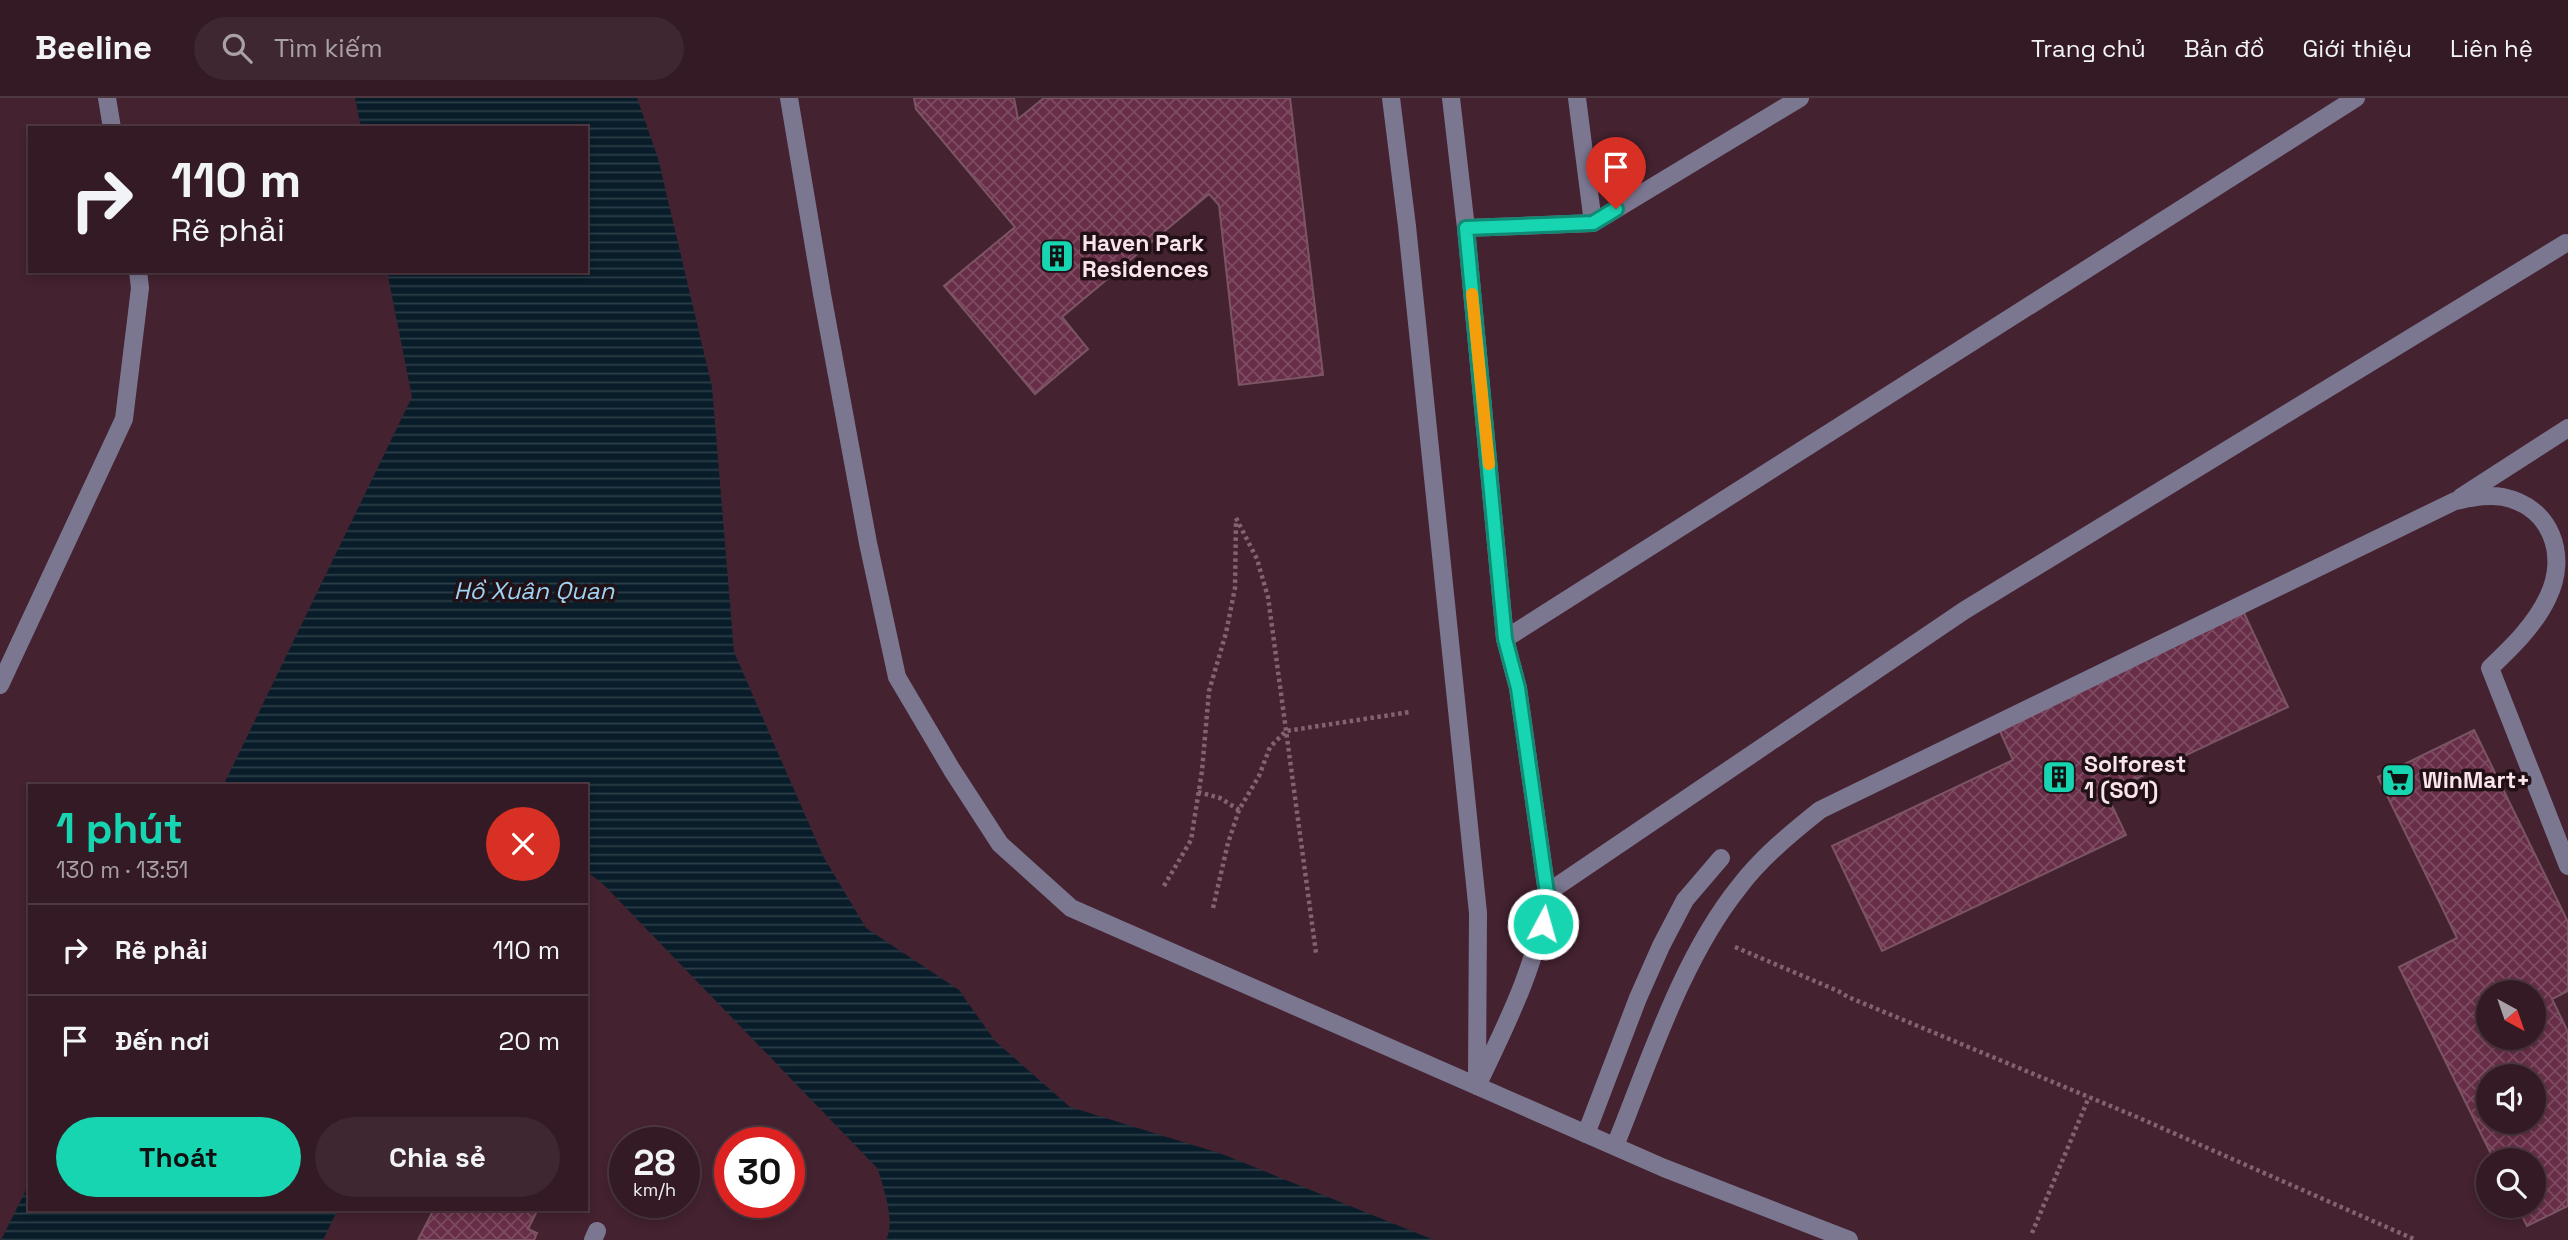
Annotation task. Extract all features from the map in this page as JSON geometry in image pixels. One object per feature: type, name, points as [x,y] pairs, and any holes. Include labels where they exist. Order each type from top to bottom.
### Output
[{"type":"street","points":[[107,98],[112,126]]},
{"type":"street","points":[[789,98],[868,543],[897,677],[951,770],[1000,844],[1071,908],[1664,1168],[1849,1240]]},
{"type":"street","points":[[1391,98],[1407,226],[1478,913],[1477,1086]]},
{"type":"street","points":[[1451,98],[1505,639],[1518,688],[1547,893],[1543,924],[1525,983],[1477,1086]]},
{"type":"street","points":[[1577,98],[1593,223]]},
{"type":"street","points":[[1466,228],[1593,223],[1800,98]]},
{"type":"street","points":[[1505,639],[2356,98]]},
{"type":"street","points":[[1547,893],[1965,610],[2566,243]]},
{"type":"street","points":[[0,685],[124,419],[141,288],[138,273]]},
{"type":"street","points":[[1615,1146],[1693,957],[1738,888],[1773,849],[1820,810],[2455,501],[2568,428]]},
{"type":"street","points":[[2455,501],[2485,496],[2504,497],[2531,508],[2547,523],[2553,539],[2558,569],[2548,598],[2535,620],[2490,668],[2568,866]]},
{"type":"street","points":[[1586,1134],[1661,946],[1685,900],[1721,858]]},
{"type":"path","points":[[1164,887],[1191,840],[1209,691],[1226,633],[1235,588],[1236,518],[1257,559],[1268,597],[1316,953]]},
{"type":"path","points":[[1213,908],[1228,843],[1239,810],[1259,776],[1270,747],[1286,731],[1410,712]]},
{"type":"path","points":[[1198,792],[1220,797],[1239,810]]},
{"type":"path","points":[[1725,943],[1838,990],[1848,998],[2089,1097],[2416,1240]]},
{"type":"path","points":[[2032,1233],[2089,1097]]},
{"type":"water","name":"Hồ Xuân Quan","points":[[355,98],[637,98],[658,158],[712,387],[734,652],[823,856],[866,928],[959,990],[995,1041],[1070,1107],[1222,1154],[1434,1240],[886,1240],[889,1214],[878,1169],[603,884],[588,873],[588,784],[224,784],[412,397],[387,273],[588,273],[588,126],[361,126]]},
{"type":"water","points":[[28,1186],[28,1211],[337,1211],[323,1240],[1,1240]]},
{"type":"building","name":"Haven Park Residences","points":[[914,98],[1014,98],[1018,119],[1044,98],[1290,98],[1323,375],[1239,385],[1219,205],[1209,194],[1062,317],[1088,349],[1035,394],[944,286],[1015,227],[916,109]]},
{"type":"building","name":"Solforest 1 (SO1)","points":[[2244,613],[2288,707],[2106,793],[2126,835],[1882,951],[1832,846],[2013,760],[1999,729]]},
{"type":"building","points":[[2474,730],[2568,922],[2568,991],[2552,999],[2568,1032],[2568,1206],[2546,1217],[2546,1148],[2488,1148],[2481,1134],[2546,1134],[2546,1064],[2476,1064],[2476,1123],[2399,967],[2457,938],[2378,777]]},
{"type":"building","points":[[433,1211],[537,1211],[528,1229],[537,1233],[534,1240],[418,1240]]},
{"type":"building","points":[[2523,1218],[2543,1218],[2527,1226]]},
{"type":"slow traffic","points":[[1472,294],[1489,464]]},
{"type":"place","name":"Haven Park Residences","points":[[1057,256]]},
{"type":"place","name":"Solforest 1 (SO1)","points":[[2059,777]]},
{"type":"place","name":"WinMart+","points":[[2398,780]]},
{"type":"route","points":[[1543,924],[1547,893],[1518,688],[1505,639],[1466,228],[1593,223],[1616,209]]}]
